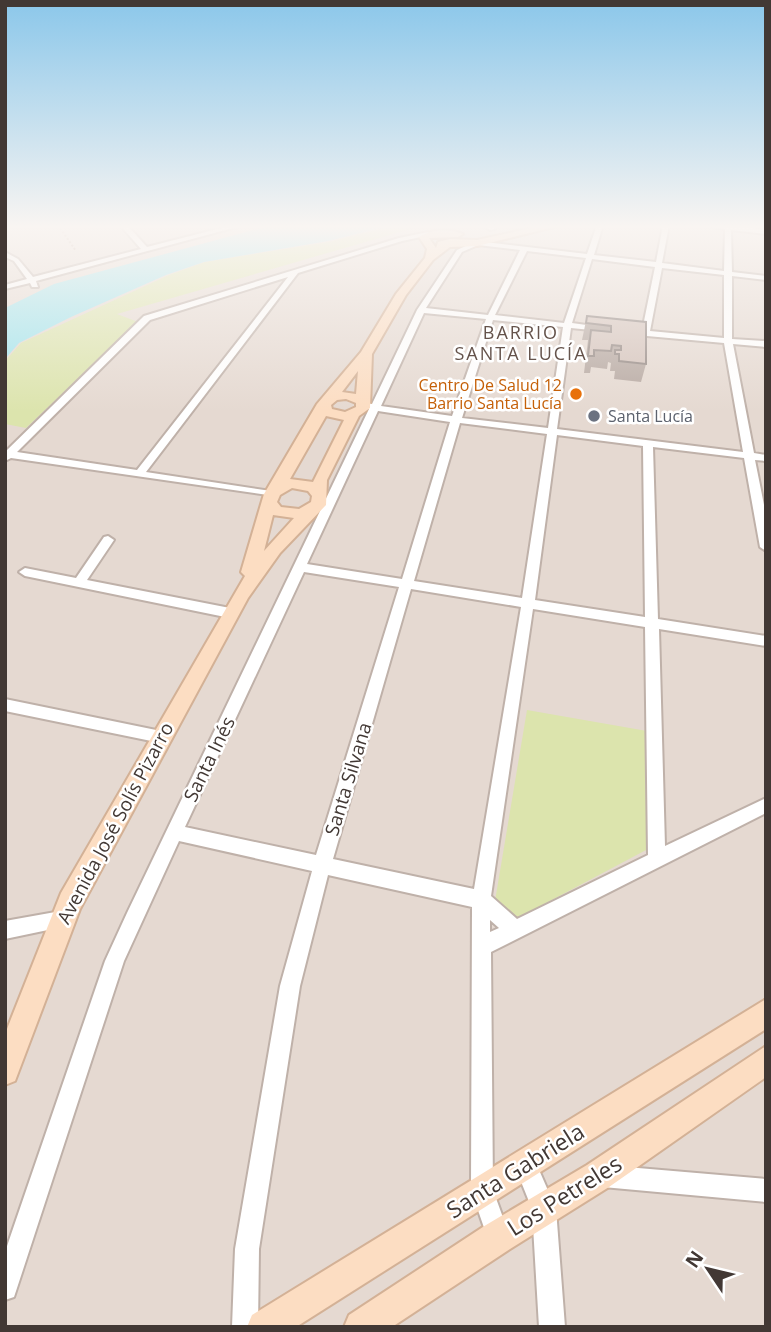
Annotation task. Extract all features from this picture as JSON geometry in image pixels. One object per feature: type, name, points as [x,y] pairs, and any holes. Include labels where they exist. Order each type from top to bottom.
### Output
[{"type":"main road","name":"Avenida José Solís Pizarro","points":[[327,403],[366,354],[407,287]]},
{"type":"main road","name":"Avenida José Solís Pizarro","points":[[5,1071],[61,920],[161,737],[246,586],[274,549],[321,502],[320,480],[362,408],[366,354]]},
{"type":"main road","points":[[347,395],[362,408],[335,415],[327,403],[347,395]]},
{"type":"main road","points":[[299,483],[313,487],[321,502],[284,514],[276,511],[272,495],[299,483]]},
{"type":"main road","name":"Avenida José Solís Pizarro","points":[[246,586],[272,495]]},
{"type":"main road","name":"Los Petreles","points":[[361,1327],[498,1237],[598,1176],[766,1060]]},
{"type":"main road","name":"Santa Gabriela","points":[[264,1327],[482,1190]]},
{"type":"street","points":[[7,456],[141,323],[158,314],[246,287]]},
{"type":"street","points":[[140,473],[283,287]]},
{"type":"street","points":[[426,287],[421,310],[362,408],[766,458]]},
{"type":"street","name":"Santa Silvana","points":[[245,1327],[247,1250],[290,986],[322,865],[456,420],[490,318],[505,287]]},
{"type":"street","points":[[498,1237],[482,1190],[481,901],[528,602],[567,326],[580,287]]},
{"type":"street","points":[[646,333],[654,287]]},
{"type":"street","points":[[729,287],[729,341],[766,547]]},
{"type":"street","points":[[421,310],[607,330]]},
{"type":"street","points":[[620,331],[766,344]]},
{"type":"street","name":"Avenida José Solís Pizarro","points":[[272,495],[327,403]]},
{"type":"street","points":[[648,444],[657,858]]},
{"type":"street","points":[[7,456],[140,473],[272,495]]},
{"type":"street","name":"Santa Inés","points":[[5,1288],[115,961],[301,567],[321,502]]},
{"type":"street","points":[[78,584],[108,540]]},
{"type":"street","points":[[301,567],[766,641]]},
{"type":"street","points":[[25,572],[230,613]]},
{"type":"street","points":[[5,705],[161,737]]},
{"type":"street","points":[[481,947],[766,805]]},
{"type":"street","points":[[174,832],[481,901],[515,930]]},
{"type":"street","points":[[5,930],[61,920]]},
{"type":"street","name":"Santa Gabriela","points":[[482,1190],[766,1013]]},
{"type":"street","points":[[525,1164],[544,1209],[552,1327]]},
{"type":"street","points":[[598,1176],[766,1191]]},
{"type":"shaded area","points":[[5,287],[766,287],[766,1327],[5,1327]]},
{"type":"green space","points":[[143,287],[210,287],[117,314],[138,322],[26,428],[5,424],[5,361],[21,343]]},
{"type":"green space","points":[[527,710],[647,731],[648,849],[514,920],[495,901]]},
{"type":"water","points":[[48,287],[138,287],[19,343],[5,359],[5,308]]},
{"type":"building","points":[[587,316],[646,322],[646,364],[619,361],[619,354],[615,354],[615,350],[621,350],[621,346],[612,345],[611,351],[594,350],[594,356],[588,356],[591,330],[611,332],[611,326],[586,323]]},
{"type":"place","name":"Centro De Salud 12 Barrio Santa Lucía","points":[[576,394]]},
{"type":"place","name":"Santa Lucía","points":[[594,416]]},
{"type":"district","name":"BARRIO SANTA LUCÍA","points":[[521,342]]}]
